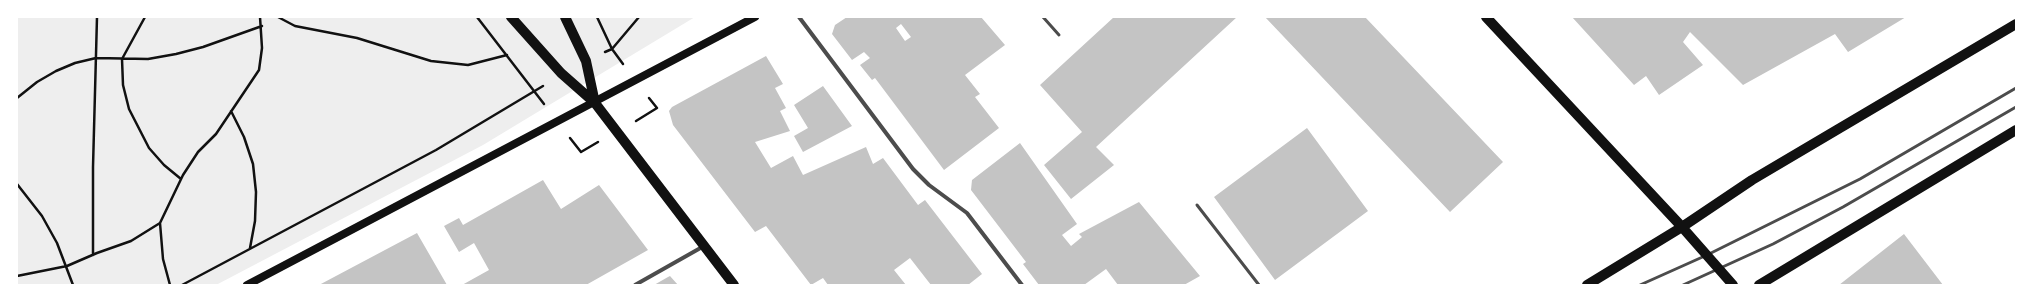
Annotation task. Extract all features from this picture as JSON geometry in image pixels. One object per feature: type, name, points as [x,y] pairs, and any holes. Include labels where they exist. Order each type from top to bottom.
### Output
[{"type":"main road","points":[[511,17],[561,73],[595,103],[734,285]]},
{"type":"main road","points":[[565,17],[586,61],[595,103]]},
{"type":"main road","points":[[247,285],[595,103],[755,17]]},
{"type":"main road","points":[[1486,17],[1682,227],[1733,285]]},
{"type":"main road","points":[[1587,285],[1682,227],[1752,180],[2016,24]]},
{"type":"main road","points":[[1759,285],[2016,130]]},
{"type":"street","points":[[799,17],[913,169],[929,185],[967,213],[1022,285]]},
{"type":"street","points":[[636,285],[704,246]]},
{"type":"lane","points":[[1043,17],[1059,36]]},
{"type":"lane","points":[[1640,285],[1708,256],[1860,180],[2016,88]]},
{"type":"lane","points":[[1683,285],[1773,244],[1843,207],[2016,107]]},
{"type":"lane","points":[[1197,205],[1258,285]]},
{"type":"path","points":[[93,255],[93,167],[97,17]]},
{"type":"path","points":[[145,17],[122,59],[123,85],[129,109],[138,130],[164,165],[181,179]]},
{"type":"path","points":[[170,285],[163,258],[160,223],[181,179],[198,152],[216,134],[259,70],[262,48],[262,26],[260,17]]},
{"type":"path","points":[[278,17],[295,26],[357,38],[431,61],[468,65],[507,55]]},
{"type":"path","points":[[182,285],[436,150],[536,92],[477,17]]},
{"type":"path","points":[[597,17],[612,49],[636,81]]},
{"type":"path","points":[[17,98],[37,82],[56,71],[96,58],[148,59],[176,54],[203,47],[262,26]]},
{"type":"path","points":[[231,111],[244,137],[253,164],[256,192],[256,221],[250,249]]},
{"type":"path","points":[[17,184],[42,216],[67,266],[73,285]]},
{"type":"path","points":[[17,276],[67,266],[131,241],[160,223]]},
{"type":"shaded area","points":[[17,17],[695,17],[483,145],[216,285],[17,285]]},
{"type":"building","points":[[847,17],[981,17],[1005,45],[965,75],[980,94],[975,97],[999,128],[944,170],[875,78],[872,80],[860,65],[870,58],[864,52],[852,60],[832,34],[835,25]],"holes":[[[901,24],[911,37],[905,41],[896,28]]]},
{"type":"building","points":[[1114,17],[1237,17],[1096,147],[1114,165],[1071,199],[1044,165],[1082,132],[1040,85]]},
{"type":"building","points":[[1265,17],[1365,17],[1503,162],[1450,212]]},
{"type":"building","points":[[1572,17],[1906,17],[1848,52],[1835,34],[1743,85],[1690,32],[1683,42],[1703,65],[1659,95],[1646,76],[1634,85]]},
{"type":"building","points":[[766,56],[783,84],[775,88],[786,108],[780,111],[790,131],[755,142],[771,168],[793,156],[803,175],[866,147],[873,164],[883,158],[918,205],[925,200],[982,274],[968,285],[931,285],[910,258],[894,270],[906,285],[828,285],[823,278],[811,285],[766,226],[755,232],[673,125],[669,111],[672,107]]},
{"type":"building","points":[[823,86],[852,126],[803,152],[794,136],[808,128],[794,105]]},
{"type":"building","points":[[1307,128],[1368,211],[1275,280],[1214,197]]},
{"type":"building","points":[[1020,143],[1077,224],[1062,235],[1071,246],[1082,237],[1079,234],[1139,202],[1200,276],[1184,285],[1118,285],[1106,269],[1084,285],[1039,285],[1023,264],[1026,262],[971,190],[972,180]]},
{"type":"building","points":[[543,180],[561,209],[599,185],[648,250],[586,285],[462,285],[489,270],[474,243],[459,252],[444,226],[459,218],[463,225]]},
{"type":"building","points":[[417,233],[447,285],[319,285]]},
{"type":"building","points":[[1904,234],[1943,285],[1839,285]]},
{"type":"building","points":[[670,276],[678,285],[654,285],[668,277]]}]
